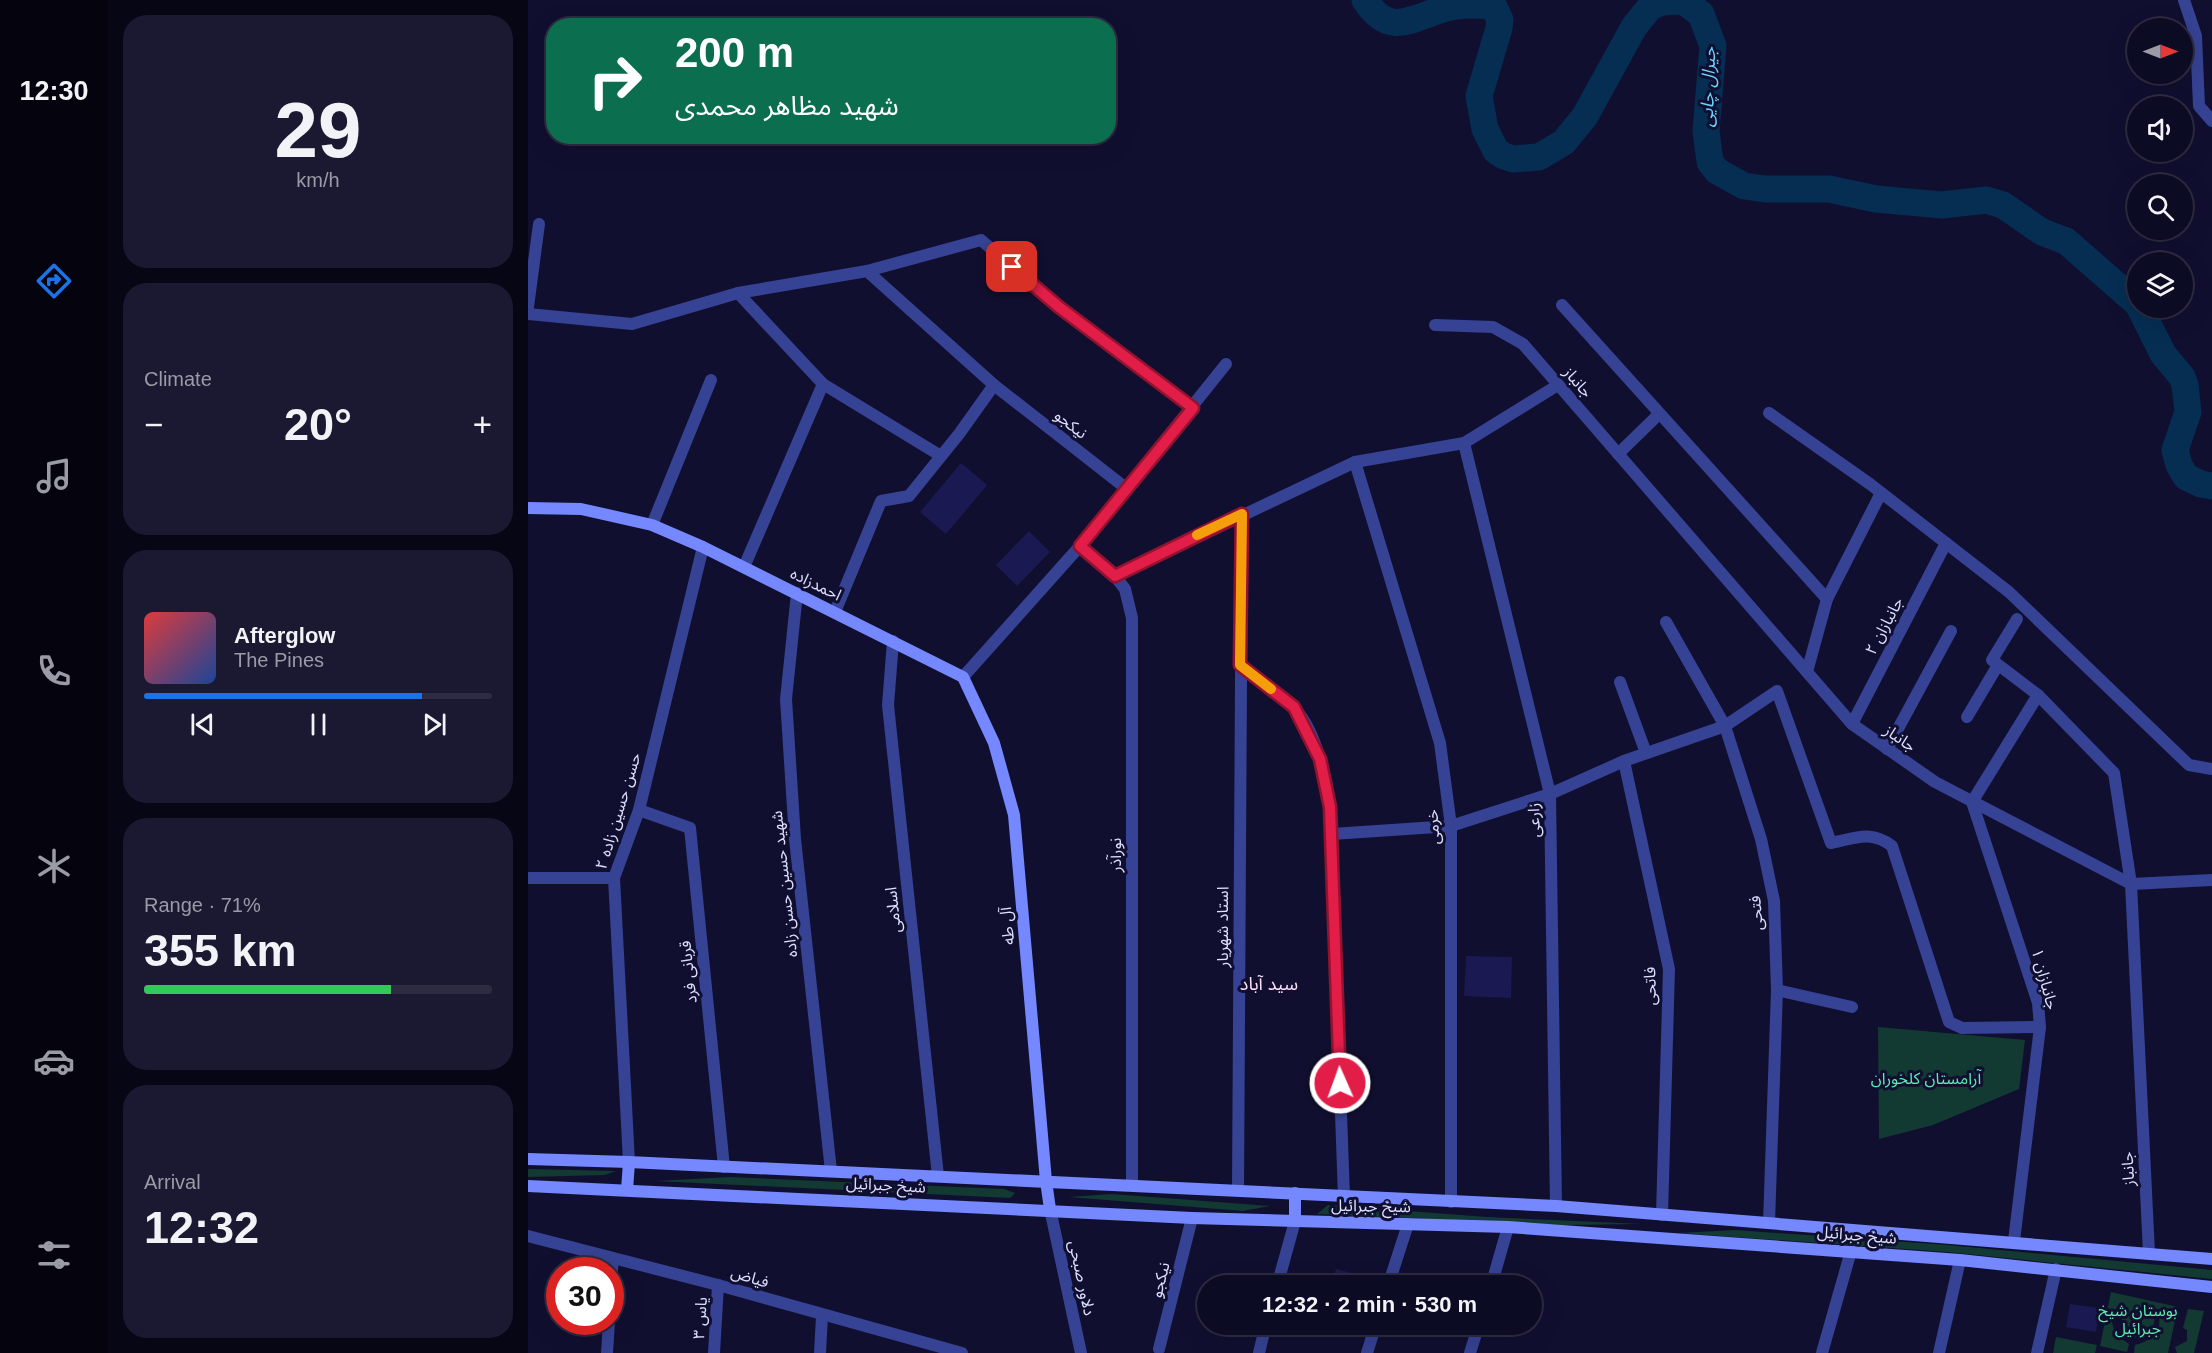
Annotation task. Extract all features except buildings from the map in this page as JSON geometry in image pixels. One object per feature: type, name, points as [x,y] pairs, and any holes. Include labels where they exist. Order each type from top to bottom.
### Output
[{"type":"street","points":[[2184,0],[2196,36],[2199,106],[2212,121]]},
{"type":"street","points":[[528,307],[539,224]]},
{"type":"street","points":[[528,314],[632,324],[738,293],[867,271],[981,240],[1059,307],[1193,408]]},
{"type":"street","name":"نیکجو","points":[[867,271],[994,385],[1127,489]]},
{"type":"street","points":[[738,293],[823,384],[941,456]]},
{"type":"street","points":[[1562,305],[1827,599]]},
{"type":"street","name":"جانباز","points":[[1435,325],[1493,327],[1523,344],[1852,724],[1935,782],[2131,884],[2149,1253]]},
{"type":"street","points":[[963,677],[1080,546],[1226,364]]},
{"type":"street","points":[[652,525],[711,380]]},
{"type":"street","points":[[744,567],[823,384]]},
{"type":"street","points":[[835,612],[881,501],[909,496],[994,385]]},
{"type":"street","points":[[1115,576],[1356,462],[1464,443],[1558,385]]},
{"type":"street","points":[[1769,413],[1881,493],[2009,592],[2189,765],[2212,769]]},
{"type":"street","points":[[1618,454],[1659,414]]},
{"type":"street","name":"زارعی","points":[[1464,443],[1551,794],[1556,1206]]},
{"type":"street","name":"خرمی","points":[[1356,462],[1440,743],[1451,826],[1451,1202]]},
{"type":"street","points":[[1808,672],[1827,599],[1881,493]]},
{"type":"street","name":"احمدزاده","points":[[528,508],[581,508],[652,525],[744,567],[963,677]]},
{"type":"street","name":"استاد شهریار","points":[[1238,1189],[1242,514]]},
{"type":"street","name":"جانبازان ۲","points":[[1852,724],[1946,543]]},
{"type":"street","name":"نورآذر","points":[[1080,546],[1115,576],[1125,589],[1132,618],[1132,1185]]},
{"type":"street","name":"حسن حسین زاده ۲","points":[[629,1162],[614,878],[639,810],[703,547]]},
{"type":"street","name":"شهید حسین حسن زاده","points":[[797,593],[786,699],[795,840],[831,1171]]},
{"type":"street","points":[[2017,619],[1992,660],[2038,695],[2114,773],[2131,884],[2212,880]]},
{"type":"street","name":"فتحی","points":[[1666,622],[1725,726],[1761,839],[1774,901],[1777,990],[1769,1223]]},
{"type":"street","points":[[1887,748],[1937,652],[1951,631]]},
{"type":"street","name":"اسلامی","points":[[893,641],[888,705],[938,1176]]},
{"type":"street","points":[[1240,665],[1294,707],[1305,724],[1320,759],[1330,807],[1344,1197]]},
{"type":"street","points":[[1967,717],[1998,665]]},
{"type":"street","name":"آل طه","points":[[963,677],[994,743],[1014,815],[1050,1209]]},
{"type":"street","points":[[1620,681],[1646,753]]},
{"type":"street","points":[[1332,834],[1451,826],[1551,794],[1624,761],[1725,726],[1777,691],[1831,843],[1871,836],[1880,837],[1892,846],[1949,1022],[1962,1028],[2040,1027]]},
{"type":"street","points":[[1972,802],[2038,695]]},
{"type":"street","name":"فاتحی","points":[[1624,761],[1669,969],[1662,1215]]},
{"type":"street","name":"جانبازان ۱","points":[[1972,802],[2038,1003],[2040,1027],[2014,1241]]},
{"type":"street","name":"قربانی فرد","points":[[639,810],[690,828],[724,1167]]},
{"type":"street","points":[[528,878],[614,878]]},
{"type":"street","points":[[1777,990],[1852,1006]]},
{"type":"street","points":[[528,1153],[528,1160]]},
{"type":"street","name":"شیخ جبرائیل","points":[[528,1160],[629,1162],[1238,1189],[1344,1197],[1556,1206],[2014,1241],[2212,1259]]},
{"type":"street","points":[[627,1190],[629,1162]]},
{"type":"street","name":"شیخ جبرائیل","points":[[528,1186],[1050,1209],[1192,1218],[1508,1227],[1659,1236],[1960,1260],[2212,1287]]},
{"type":"street","points":[[1280,1275],[1295,1221],[1295,1193]]},
{"type":"street","name":"دلاور صبحی","points":[[1050,1209],[1081,1353]]},
{"type":"street","points":[[1659,1236],[1662,1215]]},
{"type":"street","name":"نیکجو","points":[[1159,1349],[1192,1218]]},
{"type":"street","points":[[1392,1275],[1408,1224]]},
{"type":"street","points":[[1494,1275],[1508,1227]]},
{"type":"street","name":"فیاض","points":[[528,1236],[606,1257]]},
{"type":"street","points":[[1822,1353],[1851,1251]]},
{"type":"street","points":[[1939,1353],[1960,1260]]},
{"type":"street","name":"فیاض","points":[[624,1262],[718,1285],[928,1348],[962,1353]]},
{"type":"street","points":[[2037,1353],[2056,1269]]},
{"type":"street","name":"یاس ۳","points":[[714,1353],[718,1285]]},
{"type":"street","points":[[820,1353],[822,1316]]},
{"type":"street","points":[[607,1353],[608,1335]]},
{"type":"street","points":[[1258,1353],[1263,1335]]},
{"type":"street","points":[[1366,1353],[1372,1335]]},
{"type":"street","points":[[1470,1353],[1476,1335]]},
{"type":"green space","name":"آرامستان کلخوران","points":[[1878,1027],[2025,1040],[2019,1089],[1933,1125],[1879,1139]]},
{"type":"green space","points":[[528,1169],[616,1171],[605,1175],[528,1177]]},
{"type":"green space","points":[[730,1177],[1004,1189],[1015,1193],[1010,1198],[656,1181]]},
{"type":"green space","points":[[1112,1194],[1270,1206],[1243,1211],[1069,1197]]},
{"type":"green space","points":[[1328,1205],[1487,1217],[1642,1224],[1564,1225],[1317,1214]]},
{"type":"green space","points":[[1735,1230],[1948,1245],[2212,1270],[2212,1279],[1947,1252],[1678,1233]]},
{"type":"green space","name":"بوستان شیخ جبرائیل","points":[[2111,1292],[2178,1307],[2168,1353],[2134,1353],[2135,1345],[2148,1340],[2156,1333],[2159,1316],[2157,1309],[2153,1310],[2154,1324],[2147,1336],[2133,1336],[2124,1330],[2122,1325],[2126,1306],[2122,1302],[2112,1320],[2118,1335],[2129,1344],[2127,1352],[2100,1346]]},
{"type":"green space","name":"بوستان شیخ جبرائیل","points":[[2188,1309],[2204,1311],[2194,1353],[2177,1353],[2175,1347],[2187,1341],[2187,1330],[2183,1328]]},
{"type":"green space","name":"بوستان شیخ جبرائیل","points":[[2056,1337],[2097,1345],[2095,1353],[2053,1353]]},
{"type":"waterway","name":"جیرال چایی","points":[[1365,0],[1381,17],[1396,22],[1405,22],[1456,6],[1494,7],[1500,20],[1499,28],[1479,96],[1485,129],[1496,151],[1513,159],[1539,157],[1564,142],[1585,116],[1634,27],[1650,7],[1663,2],[1683,1],[1701,14],[1713,46],[1706,131],[1710,162],[1717,171],[1744,186],[1765,189],[1829,189],[1876,199],[1942,205],[1986,200],[2003,205],[2042,232],[2066,241],[2127,294]]},
{"type":"waterway","name":"جیرال چایی","points":[[2145,318],[2163,354],[2182,377],[2185,385],[2188,412],[2175,450],[2179,465],[2186,477],[2212,486]]},
{"type":"slow traffic","points":[[1197,535],[1242,514],[1240,665],[1271,689]]},
{"type":"district","name":"سید آباد","points":[[1269,984]]},
{"type":"route","points":[[1012,267],[1059,307],[1193,408],[1080,546],[1115,576],[1242,514],[1240,665],[1294,707],[1305,724],[1320,759],[1330,807],[1340,1083]]}]
